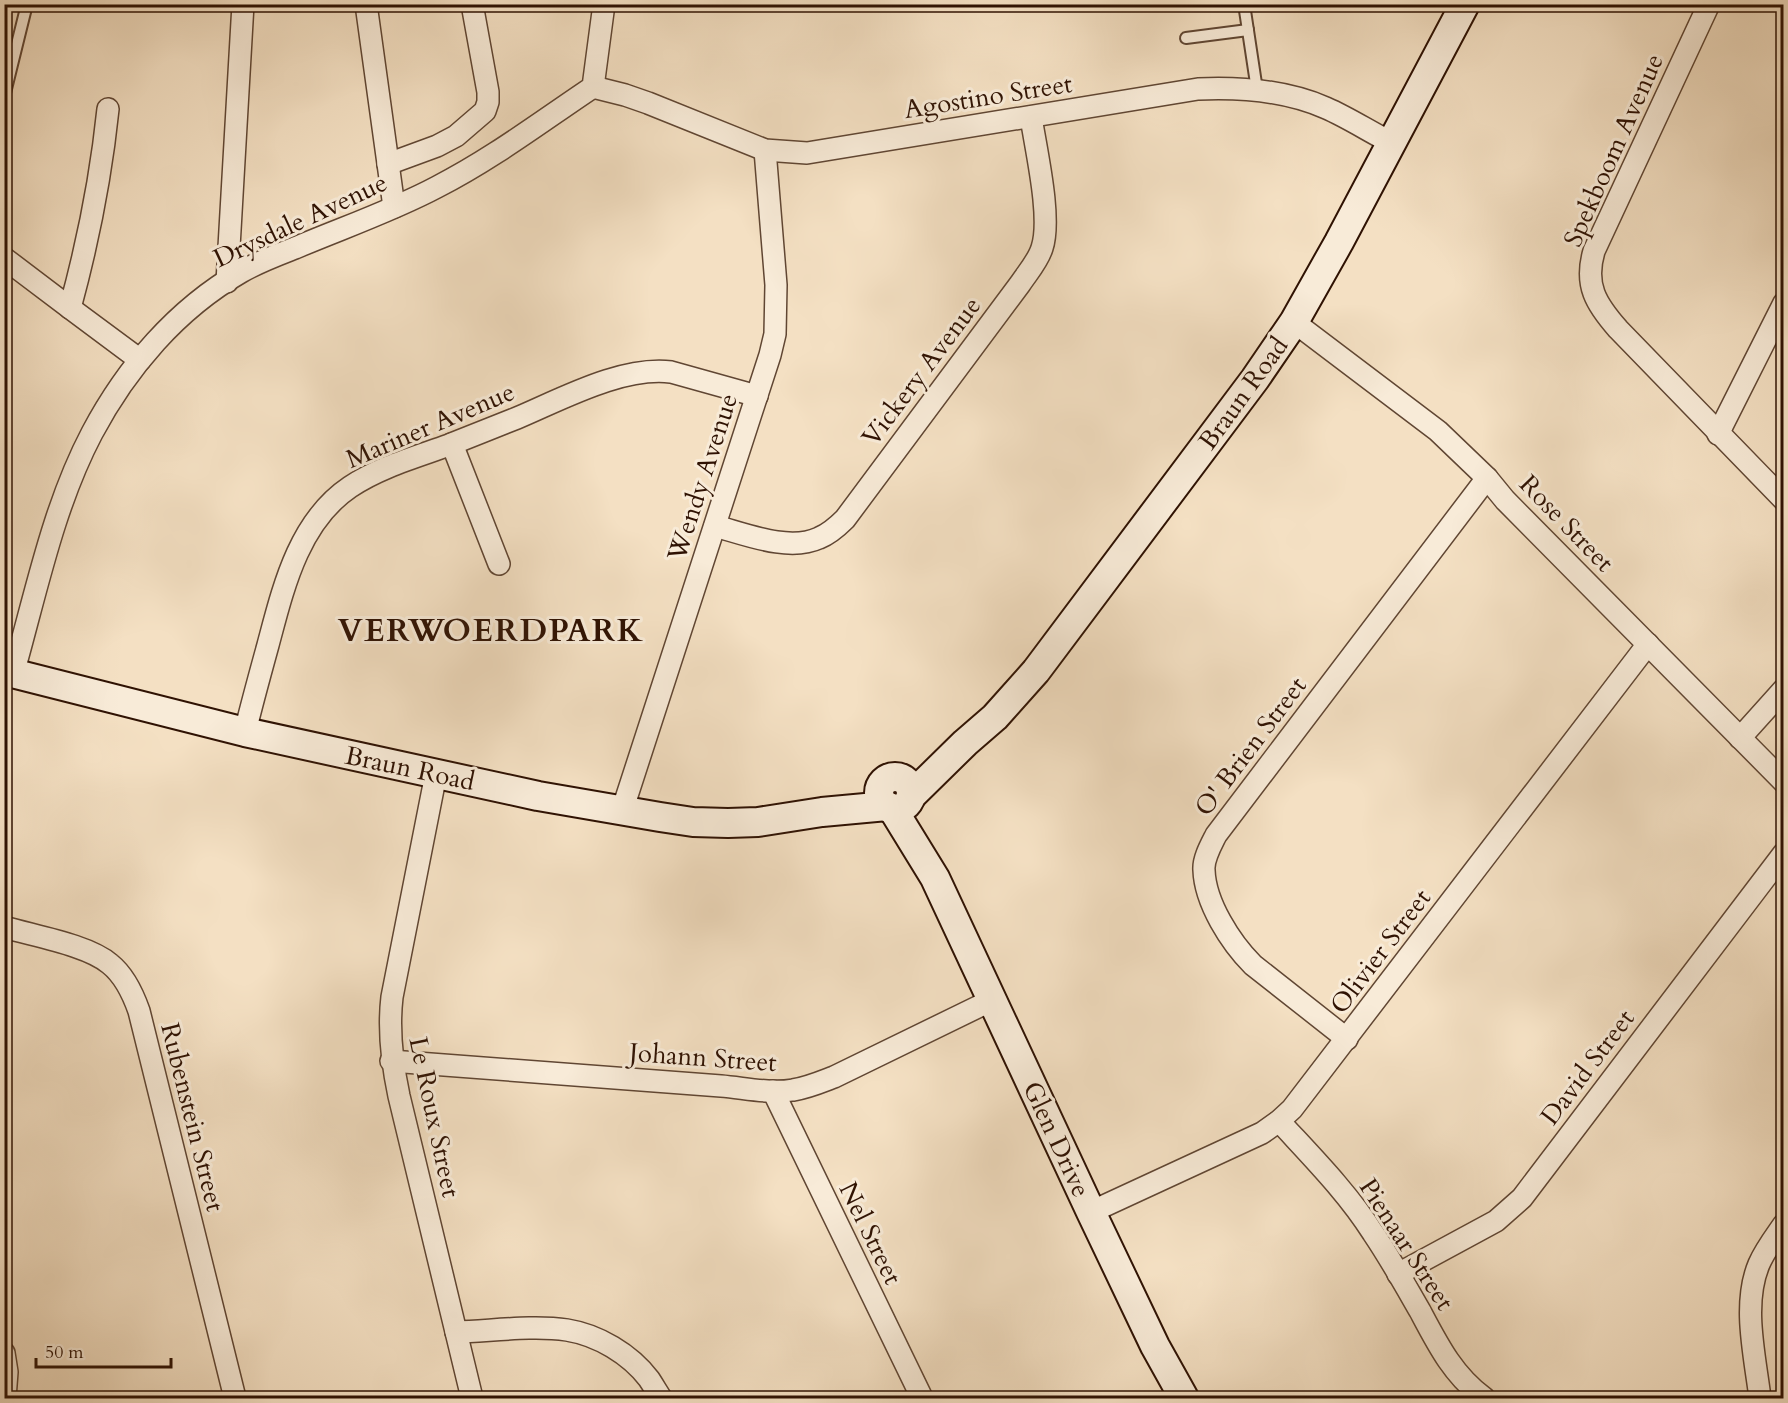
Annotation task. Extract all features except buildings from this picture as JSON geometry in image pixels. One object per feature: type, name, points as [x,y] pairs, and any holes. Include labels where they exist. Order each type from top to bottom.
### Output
[{"type":"street","points":[[227,282],[243,4]]},
{"type":"street","points":[[366,4],[394,207]]},
{"type":"street","points":[[388,164],[437,146],[456,136],[485,111],[488,92],[472,4]]},
{"type":"street","points":[[594,87],[604,4]]},
{"type":"street","name":"Braun Road","points":[[9,672],[245,732],[436,774],[622,811],[693,822],[758,822],[822,812],[897,796],[995,717],[1036,671],[1224,421],[1294,322],[1465,4]]},
{"type":"street","name":"Spekboom Avenue","points":[[1709,4],[1594,251],[1590,273],[1591,284],[1603,311],[1718,434],[1784,500]]},
{"type":"street","name":"Drysdale Avenue","points":[[9,672],[55,524],[75,468],[93,431],[140,360],[187,309],[242,272],[436,188],[478,164],[594,87]]},
{"type":"street","name":"Agostino Street","points":[[594,87],[648,103],[765,150],[807,153],[1198,89],[1229,88],[1257,90],[1301,99],[1327,108],[1392,143]]},
{"type":"street","points":[[69,309],[97,197],[104,156],[108,108]]},
{"type":"street","name":"Vickery Avenue","points":[[715,526],[787,543],[802,544],[831,532],[845,519],[1036,262],[1045,237],[1044,204],[1031,117]]},
{"type":"street","name":"Wendy Avenue","points":[[622,811],[757,396],[775,333],[776,285],[765,150]]},
{"type":"street","points":[[4,258],[140,360]]},
{"type":"street","points":[[1718,434],[1784,303]]},
{"type":"street","name":"Rose Street","points":[[1294,322],[1438,431],[1487,478],[1505,500],[1784,782]]},
{"type":"street","name":"Mariner Avenue","points":[[245,732],[282,592],[296,555],[318,519],[338,496],[365,479],[401,462],[632,373],[671,372],[757,396]]},
{"type":"street","points":[[452,444],[499,564]]},
{"type":"street","name":"O' Brien Street","points":[[1347,1039],[1241,953],[1227,934],[1212,902],[1204,869],[1208,852],[1216,835],[1487,478]]},
{"type":"street","name":"Olivier Street","points":[[1090,1212],[1262,1133],[1279,1121],[1298,1102],[1648,645]]},
{"type":"street","points":[[1740,738],[1784,689]]},
{"type":"street","name":"Le Roux Street","points":[[436,774],[392,997],[389,1031],[399,1096],[472,1398]]},
{"type":"street","name":"Glen Drive","points":[[897,796],[1090,1212],[1155,1346],[1184,1398]]},
{"type":"street","name":"David Street","points":[[1398,1274],[1496,1221],[1522,1198],[1784,853]]},
{"type":"street","name":"Rubenstein Street","points":[[4,927],[95,955],[110,964],[123,977],[132,991],[139,1011],[235,1398]]},
{"type":"street","name":"Johann Street","points":[[392,1060],[772,1091],[801,1088],[834,1077],[992,1000]]},
{"type":"street","name":"Nel Street","points":[[772,1091],[922,1398]]},
{"type":"street","name":"Pienaar Street","points":[[1279,1121],[1341,1189],[1356,1209],[1398,1274],[1457,1374],[1484,1398]]},
{"type":"street","points":[[1760,1398],[1750,1293],[1759,1263],[1784,1224]]},
{"type":"street","points":[[456,1332],[568,1330],[595,1338],[635,1363],[661,1398]]},
{"type":"street","points":[[4,1353],[7,1372],[6,1398]]},
{"type":"lane","points":[[4,97],[27,4]]},
{"type":"lane","points":[[1244,4],[1257,90]]},
{"type":"lane","points":[[1186,38],[1248,30]]},
{"type":"district","name":"VERWOERDPARK","points":[[491,630]]}]
